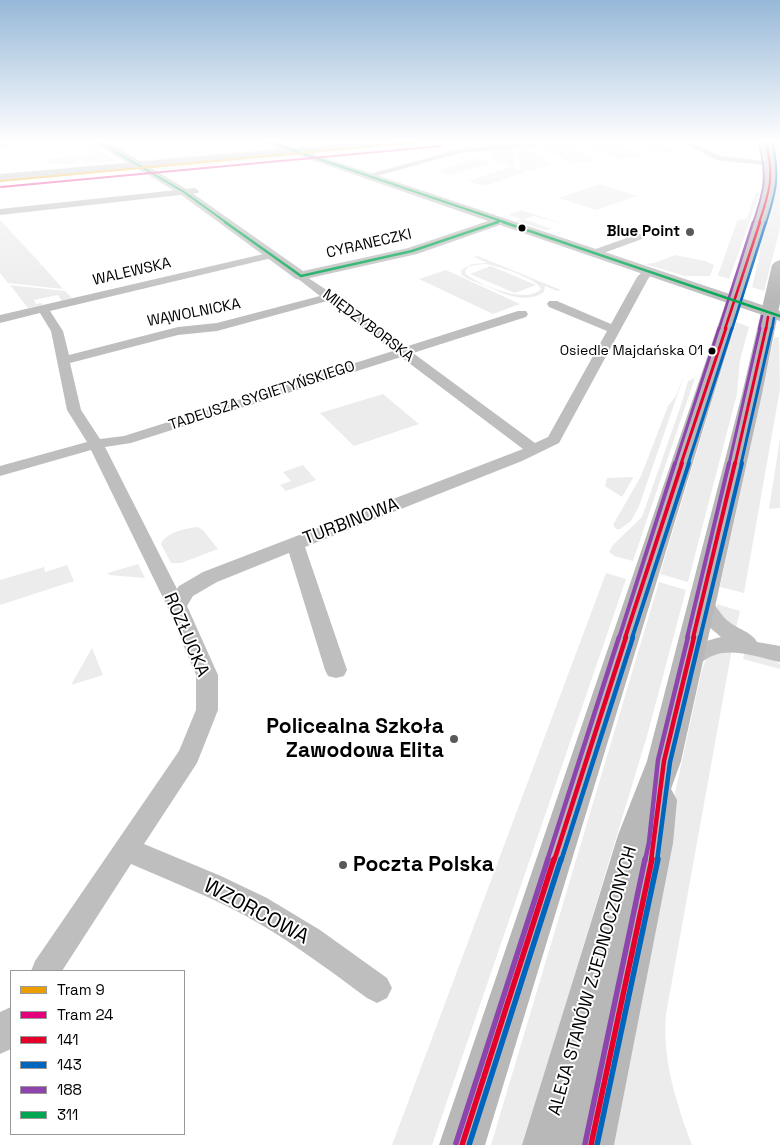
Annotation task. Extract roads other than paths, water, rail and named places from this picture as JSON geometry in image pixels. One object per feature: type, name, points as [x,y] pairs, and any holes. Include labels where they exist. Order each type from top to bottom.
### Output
[{"type":"main road","points":[[462,1145],[769,193]]},
{"type":"main road","name":"ALEJA STANÓW ZJEDNOCZONYCH","points":[[545,1145],[636,835],[664,761],[752,394],[774,314],[780,265]]},
{"type":"main road","points":[[591,1145],[655,843],[664,761]]},
{"type":"street","points":[[0,212],[176,193]]},
{"type":"street","name":"MIĘDZYBORSKA","points":[[192,193],[534,450]]},
{"type":"street","points":[[418,193],[774,314]]},
{"type":"street","name":"CYRANECZKI","points":[[301,276],[412,251],[500,221]]},
{"type":"street","points":[[594,253],[638,236]]},
{"type":"street","name":"WALEWSKA","points":[[0,319],[272,255]]},
{"type":"street","name":"TURBINOWA","points":[[177,606],[186,591],[210,577],[534,450],[554,440],[643,277],[649,272]]},
{"type":"street","name":"WĄWOLNICKA","points":[[65,360],[178,331],[217,327],[330,297]]},
{"type":"street","points":[[553,304],[615,330]]},
{"type":"street","name":"ROZŁUCKA","points":[[43,309],[57,331],[65,360],[74,410],[96,444],[177,606],[207,675],[207,710],[188,756],[46,970]]},
{"type":"street","name":"TADEUSZA SYGIETYŃSKIEGO","points":[[0,471],[96,444],[126,440],[522,314]]},
{"type":"street","points":[[295,543],[336,670]]},
{"type":"street","points":[[702,600],[712,619],[728,633],[772,652]]},
{"type":"street","points":[[687,661],[706,649],[726,644],[772,652]]},
{"type":"street","name":"WZORCOWA","points":[[126,849],[239,898],[334,955],[376,988]]},
{"type":"street","points":[[0,1039],[10,1024]]},
{"type":"place","name":"Blue Point","points":[[690,232]]},
{"type":"place","name":"Osiedle Majdańska 01","points":[[712,351]]},
{"type":"place","name":"Policealna Szkoła Zawodowa Elita","points":[[454,739]]},
{"type":"place","name":"Poczta Polska","points":[[343,865]]}]
